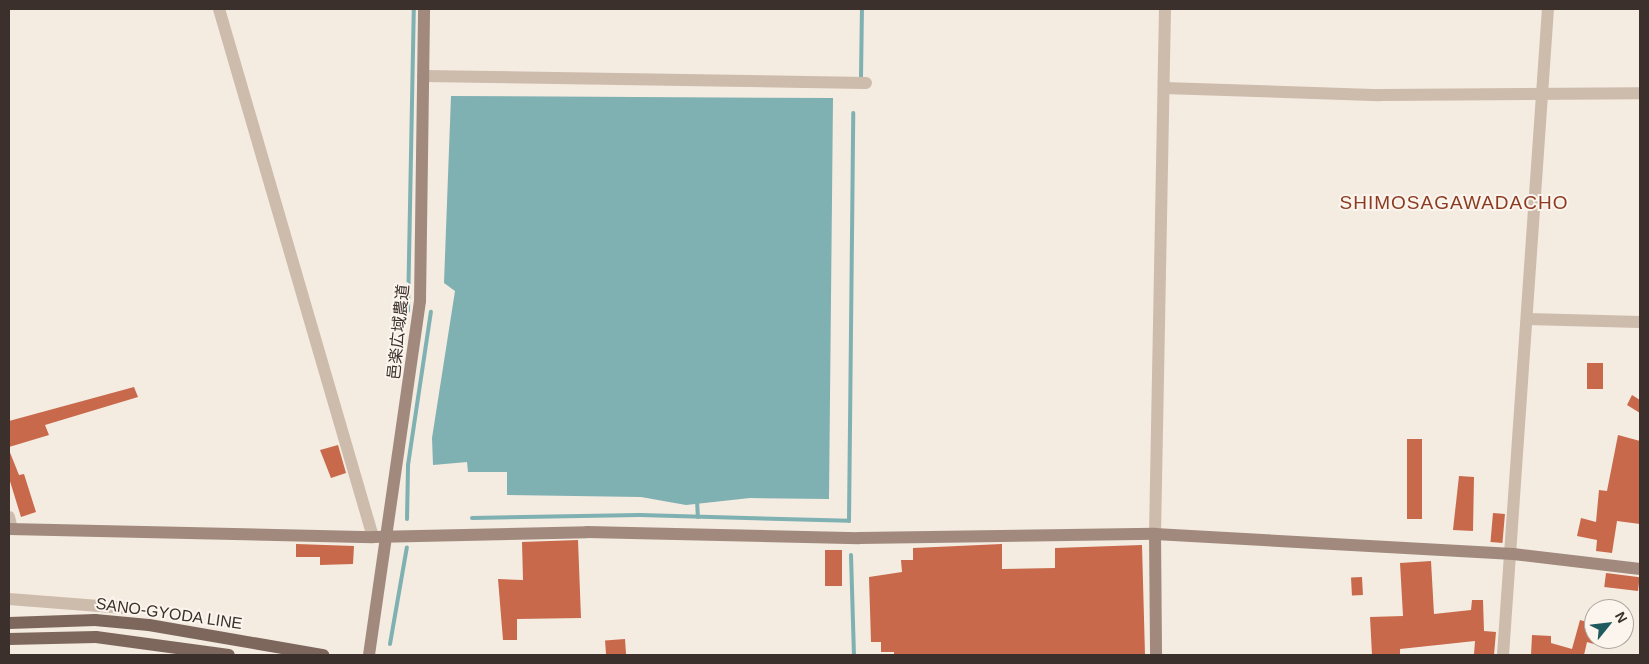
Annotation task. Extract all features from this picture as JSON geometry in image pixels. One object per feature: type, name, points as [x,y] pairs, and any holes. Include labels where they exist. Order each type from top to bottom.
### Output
[{"type":"main road","name":"SANO-GYODA LINE","points":[[9,623],[95,620],[206,634],[323,655]]},
{"type":"main road","name":"SANO-GYODA LINE","points":[[9,639],[96,636],[229,655]]},
{"type":"street","points":[[219,9],[373,537]]},
{"type":"street","name":"邑楽広域農道","points":[[369,655],[420,301],[424,9]]},
{"type":"street","points":[[1156,655],[1155,534],[1165,9]]},
{"type":"street","points":[[1503,655],[1512,554],[1548,9]]},
{"type":"street","points":[[423,76],[866,83]]},
{"type":"street","points":[[1164,88],[1542,95],[1640,93]]},
{"type":"street","points":[[1528,319],[1640,322]]},
{"type":"street","points":[[10,525],[373,537],[586,532],[859,538],[1155,534],[1512,554],[1640,569]]},
{"type":"street","points":[[9,599],[125,608]]},
{"type":"water","points":[[451,96],[833,98],[829,499],[750,498],[686,505],[641,497],[507,495],[507,472],[468,472],[467,462],[433,465],[432,438],[455,291],[444,283]]},
{"type":"building","points":[[1587,363],[1603,363],[1603,389],[1587,389]]},
{"type":"building","points":[[134,387],[138,397],[45,425],[49,435],[9,447],[9,421]]},
{"type":"building","points":[[1632,395],[1640,400],[1640,413],[1627,405]]},
{"type":"building","points":[[1618,435],[1640,441],[1640,524],[1617,521],[1612,553],[1596,551],[1597,540],[1577,536],[1581,518],[1596,522],[1599,490],[1607,491]]},
{"type":"building","points":[[1407,439],[1422,439],[1422,519],[1407,519]]},
{"type":"building","points":[[338,445],[346,473],[331,478],[320,450]]},
{"type":"building","points":[[9,450],[19,475],[24,474],[36,512],[21,517],[9,478]]},
{"type":"building","points":[[1459,476],[1474,477],[1473,531],[1453,530]]},
{"type":"building","points":[[1493,513],[1505,514],[1502,543],[1490,542]]},
{"type":"building","points":[[578,540],[581,618],[517,619],[517,640],[503,640],[498,579],[523,580],[522,542]]},
{"type":"building","points":[[296,544],[354,546],[353,564],[320,565],[320,557],[296,557]]},
{"type":"building","points":[[1002,544],[1002,569],[1055,568],[1055,548],[1142,545],[1145,655],[894,655],[894,652],[881,652],[881,642],[871,642],[869,577],[902,572],[901,560],[913,560],[913,548]]},
{"type":"building","points":[[825,550],[842,550],[842,586],[825,586]]},
{"type":"building","points":[[1431,561],[1434,614],[1471,610],[1472,600],[1483,600],[1484,631],[1496,632],[1494,655],[1474,654],[1475,641],[1400,649],[1400,655],[1372,655],[1370,617],[1403,616],[1400,563]]},
{"type":"building","points":[[1606,573],[1640,577],[1638,591],[1604,587]]},
{"type":"building","points":[[1362,577],[1363,595],[1352,596],[1351,578]]},
{"type":"building","points":[[1580,620],[1584,621],[1584,655],[1531,655],[1532,635],[1551,636],[1551,643],[1572,649]]},
{"type":"building","points":[[625,639],[626,655],[606,655],[605,640]]},
{"type":"waterway","points":[[408,311],[414,9]]},
{"type":"waterway","points":[[861,77],[862,9]]},
{"type":"waterway","points":[[472,518],[640,515],[849,521],[853,113]]},
{"type":"waterway","points":[[407,519],[408,465],[431,312]]},
{"type":"waterway","points":[[697,500],[698,517]]},
{"type":"waterway","points":[[390,644],[407,547]]},
{"type":"waterway","points":[[851,555],[854,655]]},
{"type":"district","name":"SHIMOSAGAWADACHO","points":[[1454,203]]}]
